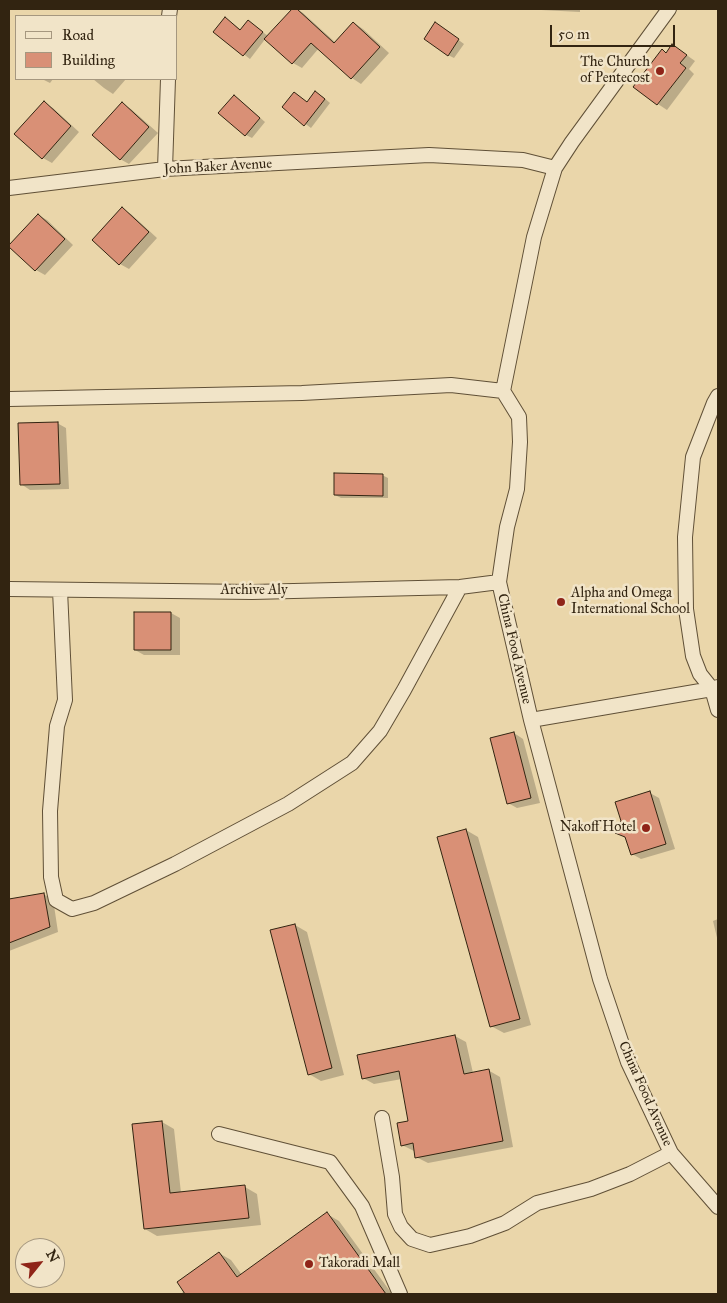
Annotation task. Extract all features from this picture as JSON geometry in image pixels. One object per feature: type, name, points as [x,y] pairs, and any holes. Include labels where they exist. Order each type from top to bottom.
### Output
[{"type":"street","points":[[9,399],[302,393],[451,385],[503,391],[534,237],[555,168],[669,9]]},
{"type":"street","points":[[165,170],[168,80]]},
{"type":"street","name":"John Baker Avenue","points":[[9,188],[165,170],[429,154],[523,160],[555,168]]},
{"type":"street","name":"China Food Avenue","points":[[503,391],[519,417],[520,442],[517,489],[507,527],[499,582],[531,720],[600,979],[628,1062],[671,1153],[718,1207]]},
{"type":"street","points":[[718,396],[693,457],[685,537],[686,609],[693,656],[700,674],[715,688],[718,710]]},
{"type":"street","name":"Archive Aly","points":[[9,589],[252,592],[460,587],[499,582]]},
{"type":"street","points":[[60,590],[65,700],[57,726],[50,812],[51,877],[56,900],[72,909],[94,903],[175,864],[288,804],[352,763],[380,731],[460,587]]},
{"type":"street","points":[[531,720],[715,688]]},
{"type":"street","points":[[382,1118],[392,1177],[395,1214],[401,1227],[412,1239],[430,1245],[470,1236],[504,1223],[537,1203],[591,1189],[630,1174],[671,1153]]},
{"type":"street","points":[[219,1134],[330,1162],[362,1206],[400,1294]]},
{"type":"building","points":[[292,9],[297,9],[334,43],[353,22],[380,47],[351,79],[311,43],[292,64],[264,39]]},
{"type":"building","points":[[225,17],[240,30],[248,20],[263,32],[243,56],[213,32]]},
{"type":"building","points":[[435,22],[459,39],[448,56],[424,39]]},
{"type":"building","points":[[672,44],[687,55],[680,63],[686,68],[657,105],[633,87],[662,49],[666,53]]},
{"type":"building","points":[[315,91],[325,99],[304,126],[282,107],[294,92],[307,102]]},
{"type":"building","points":[[234,95],[260,118],[245,136],[218,113]]},
{"type":"building","points":[[44,101],[71,126],[42,159],[14,134]]},
{"type":"building","points":[[122,102],[149,127],[120,160],[92,135]]},
{"type":"building","points":[[122,207],[149,232],[119,265],[92,240]]},
{"type":"building","points":[[38,214],[65,239],[35,271],[9,245]]},
{"type":"building","points":[[58,422],[60,484],[20,485],[18,423]]},
{"type":"building","points":[[334,473],[383,474],[383,496],[334,495]]},
{"type":"building","points":[[134,612],[171,612],[171,650],[134,650]]},
{"type":"building","points":[[514,732],[531,798],[507,804],[490,738]]},
{"type":"building","points":[[650,791],[666,844],[631,855],[625,837],[615,833],[621,821],[615,802]]},
{"type":"building","points":[[466,829],[520,1019],[490,1027],[437,837]]},
{"type":"building","points":[[44,893],[50,927],[9,943],[9,899]]},
{"type":"building","points":[[295,924],[332,1068],[308,1075],[270,930]]},
{"type":"building","points":[[455,1035],[464,1074],[489,1069],[503,1141],[415,1158],[413,1143],[401,1146],[397,1123],[408,1121],[399,1071],[362,1079],[357,1055]]},
{"type":"building","points":[[162,1121],[170,1193],[245,1185],[249,1218],[144,1229],[132,1124]]},
{"type":"building","name":"Takoradi Mall","points":[[327,1212],[386,1294],[185,1294],[177,1282],[219,1252],[237,1277]]},
{"type":"place","name":"The Church of Pentecost","points":[[660,71]]},
{"type":"place","name":"Alpha and Omega International School","points":[[561,602]]},
{"type":"place","name":"Nakoff Hotel","points":[[646,828]]},
{"type":"place","name":"Takoradi Mall","points":[[309,1264]]}]
